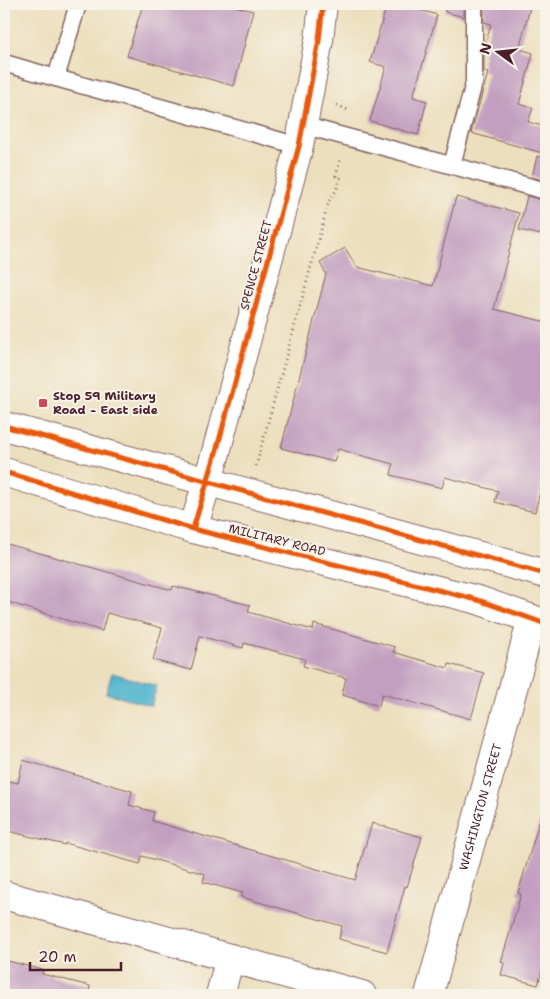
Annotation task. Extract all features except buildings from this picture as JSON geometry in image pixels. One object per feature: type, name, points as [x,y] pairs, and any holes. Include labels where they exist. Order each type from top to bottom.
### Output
[{"type":"street","name":"SPENCE STREET","points":[[193,529],[208,481],[301,135],[319,40],[323,4]]},
{"type":"street","points":[[4,426],[546,574]]},
{"type":"street","name":"MILITARY ROAD","points":[[4,472],[193,529],[478,600],[539,622]]},
{"type":"street","name":"WASHINGTON STREET","points":[[430,995],[539,622]]},
{"type":"street","points":[[4,895],[362,995]]},
{"type":"street","points":[[220,995],[230,958]]},
{"type":"lane","points":[[56,78],[78,4]]},
{"type":"lane","points":[[452,165],[474,83],[474,4]]},
{"type":"lane","points":[[4,63],[56,78],[301,135],[346,137],[546,191]]},
{"type":"path","points":[[250,492],[329,201],[336,191],[340,178],[336,176],[352,112],[334,104]]},
{"type":"water","points":[[112,673],[157,686],[151,706],[106,693]]},
{"type":"cycle path","points":[[193,529],[215,456],[299,146],[319,40],[323,4]]},
{"type":"cycle path","points":[[4,426],[546,574]]},
{"type":"cycle path","points":[[4,472],[193,529],[478,600],[546,624]]},
{"type":"place","name":"Stop 59 Military Road - East side","points":[[43,403]]}]
